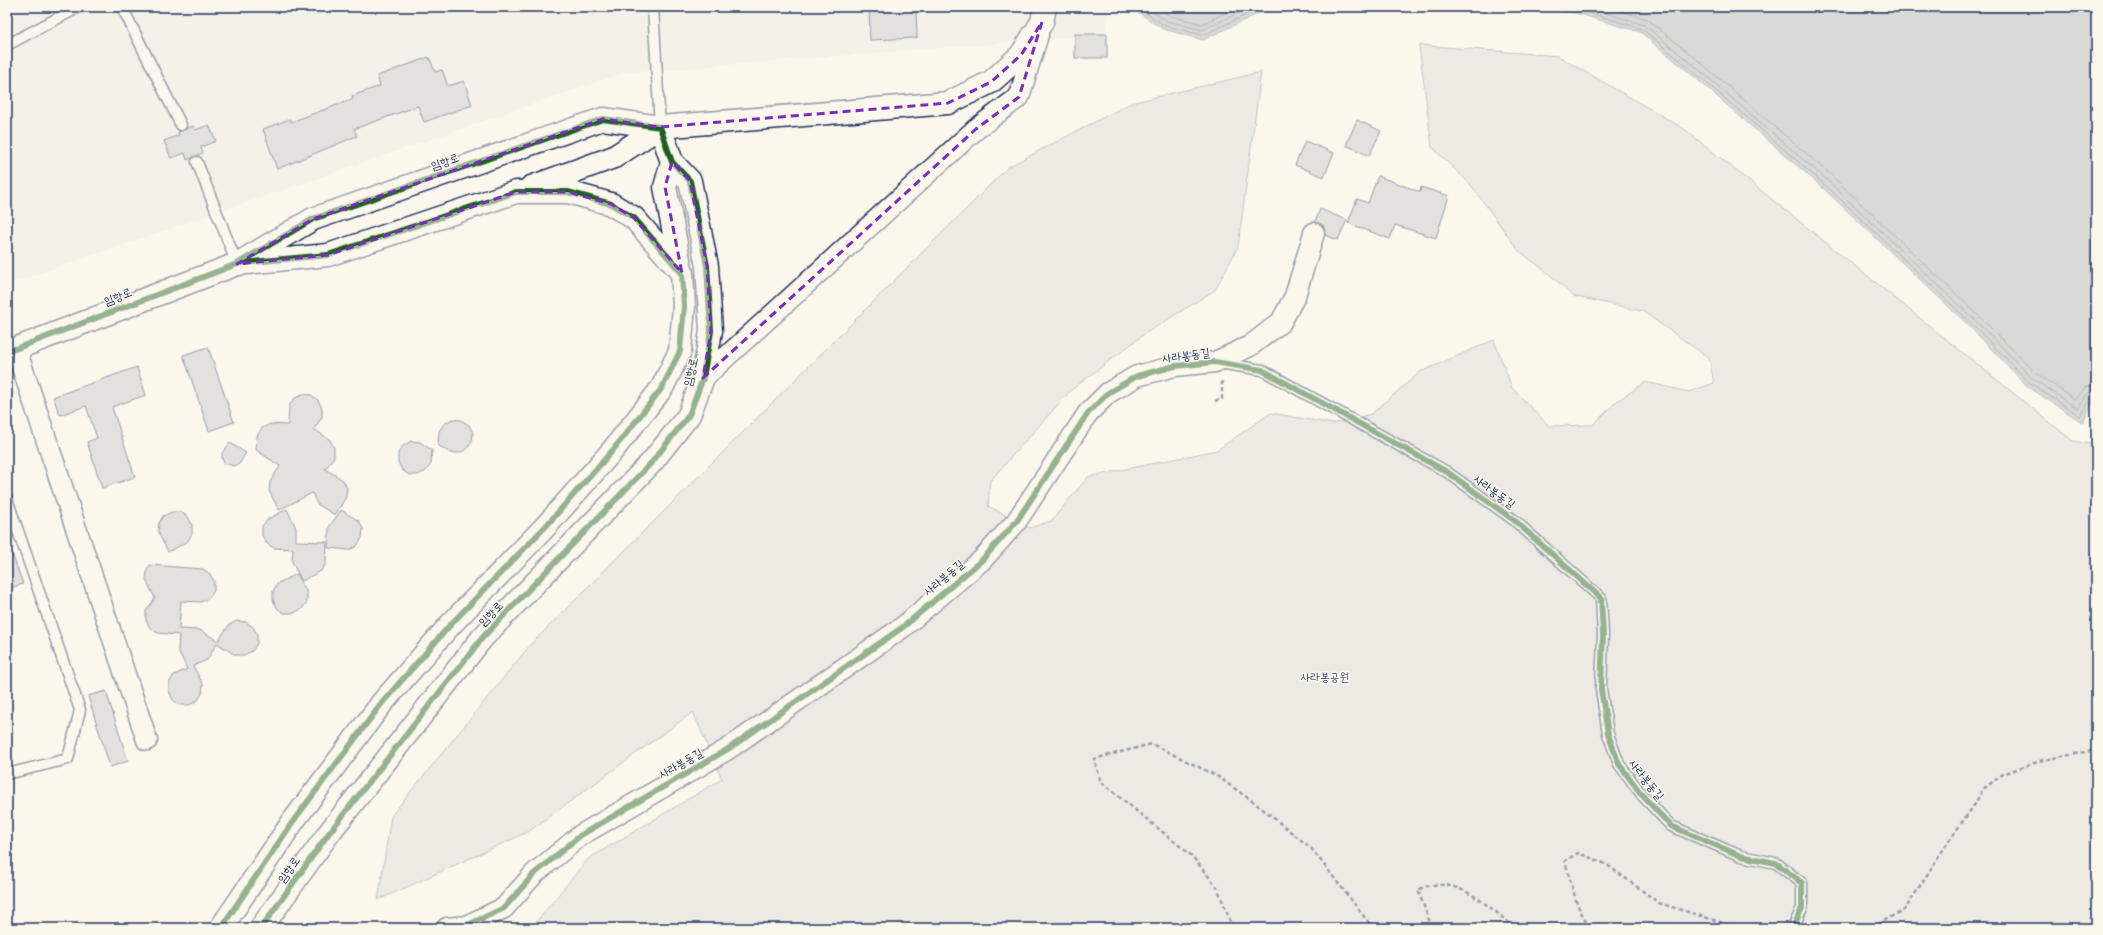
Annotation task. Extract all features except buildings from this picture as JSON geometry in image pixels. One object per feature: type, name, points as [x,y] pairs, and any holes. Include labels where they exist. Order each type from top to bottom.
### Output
[{"type":"main road","points":[[660,127],[948,103],[991,82],[1021,55],[1043,15]]},
{"type":"main road","name":"임항로","points":[[11,350],[237,264],[313,219],[603,119],[660,127]]},
{"type":"main road","name":"임항로","points":[[261,928],[329,833],[483,637],[652,462],[689,415],[703,378],[711,331],[707,266],[690,181],[672,162],[660,127]]},
{"type":"main road","name":"임항로","points":[[237,264],[328,255],[516,192],[614,157],[660,127]]},
{"type":"main road","name":"임항로","points":[[221,928],[294,820],[382,703],[451,624],[546,526],[613,450],[662,388],[680,351],[684,306],[682,273],[665,187],[672,162]]},
{"type":"main road","name":"임항로","points":[[516,192],[568,192],[611,204],[634,218],[682,273]]},
{"type":"street","points":[[703,378],[976,128],[1019,97],[1043,15]]},
{"type":"street","points":[[1219,363],[1250,346],[1281,322],[1295,296],[1314,233]]},
{"type":"street","points":[[11,350],[147,740]]},
{"type":"street","name":"사라봉동길","points":[[447,928],[466,926],[504,908],[534,874],[581,835],[728,749],[903,626],[982,560],[1016,522],[1088,413],[1108,393],[1137,376],[1175,366],[1219,363]]},
{"type":"lane","points":[[7,45],[79,7]]},
{"type":"lane","points":[[122,7],[180,125]]},
{"type":"lane","points":[[653,7],[660,127]]},
{"type":"lane","points":[[197,162],[237,264]]},
{"type":"lane","name":"사라봉동길","points":[[1219,363],[1262,370],[1447,472],[1514,520],[1601,598],[1603,635],[1601,689],[1608,734],[1618,764],[1642,795],[1671,826],[1741,856],[1776,863],[1802,884],[1802,908],[1793,928]]},
{"type":"lane","points":[[7,499],[80,710],[68,759],[7,774]]},
{"type":"path","points":[[1215,401],[1222,399],[1219,363]]},
{"type":"path","points":[[1233,928],[1218,886],[1192,856],[1101,782],[1094,759],[1152,744],[1218,776],[1255,803],[1311,848],[1373,928]]},
{"type":"path","points":[[1872,928],[1906,908],[1948,842],[1975,804],[1983,789],[2003,774],[2043,760],[2096,750]]},
{"type":"path","points":[[1589,928],[1577,904],[1565,861],[1578,853],[1606,864],[1659,903],[1740,928]]},
{"type":"path","points":[[1432,928],[1418,890],[1428,884],[1446,885],[1466,891],[1516,928]]},
{"type":"highlighted area","points":[[1042,22],[1019,97],[976,129],[703,378],[711,331],[707,266],[690,181],[672,162],[665,187],[682,273],[634,218],[611,204],[568,192],[516,192],[328,255],[237,264],[313,219],[603,119],[660,127],[948,103],[991,82],[1021,55]]},
{"type":"shaded area","points":[[7,7],[1111,7],[1105,35],[623,73],[7,285]]},
{"type":"green space","name":"사라봉공원","points":[[1419,45],[1558,56],[1683,128],[2073,441],[2096,445],[2096,928],[531,928],[588,859],[722,779],[693,712],[528,832],[378,900],[391,816],[531,644],[1008,167],[1131,103],[1261,72],[1238,247],[1215,290],[1143,335],[1070,391],[990,481],[988,506],[1030,528],[1051,521],[1088,477],[1217,450],[1271,413],[1333,424],[1371,414],[1420,372],[1494,340],[1512,388],[1549,426],[1593,425],[1617,401],[1646,382],[1689,392],[1714,383],[1709,358],[1642,311],[1573,296],[1548,273],[1518,250],[1471,185],[1432,147]]},
{"type":"water","points":[[1130,7],[1272,7],[1203,40],[1163,29]]},
{"type":"water","points":[[1521,7],[2096,7],[2096,395],[2083,423],[2027,386],[1968,325],[1822,187],[1640,32],[1576,13]]},
{"type":"cycle path","points":[[7,352],[237,264],[313,219],[603,119],[660,127],[672,162],[690,181],[707,266],[711,331],[703,378],[689,415],[652,462],[483,637],[329,833],[261,928]]},
{"type":"cycle path","points":[[221,928],[294,820],[382,703],[451,624],[546,526],[613,450],[662,388],[680,351],[684,306],[682,273],[634,218],[611,204],[568,192],[516,192],[328,255],[241,263]]},
{"type":"cycle path","points":[[447,928],[466,926],[504,908],[534,874],[581,835],[728,749],[903,627],[982,560],[1016,522],[1088,413],[1108,393],[1137,376],[1175,366],[1215,362],[1262,370],[1447,472],[1514,520],[1601,598],[1603,635],[1601,689],[1608,734],[1619,764],[1642,795],[1671,826],[1741,856],[1776,863],[1802,883],[1802,908],[1793,928]]}]
